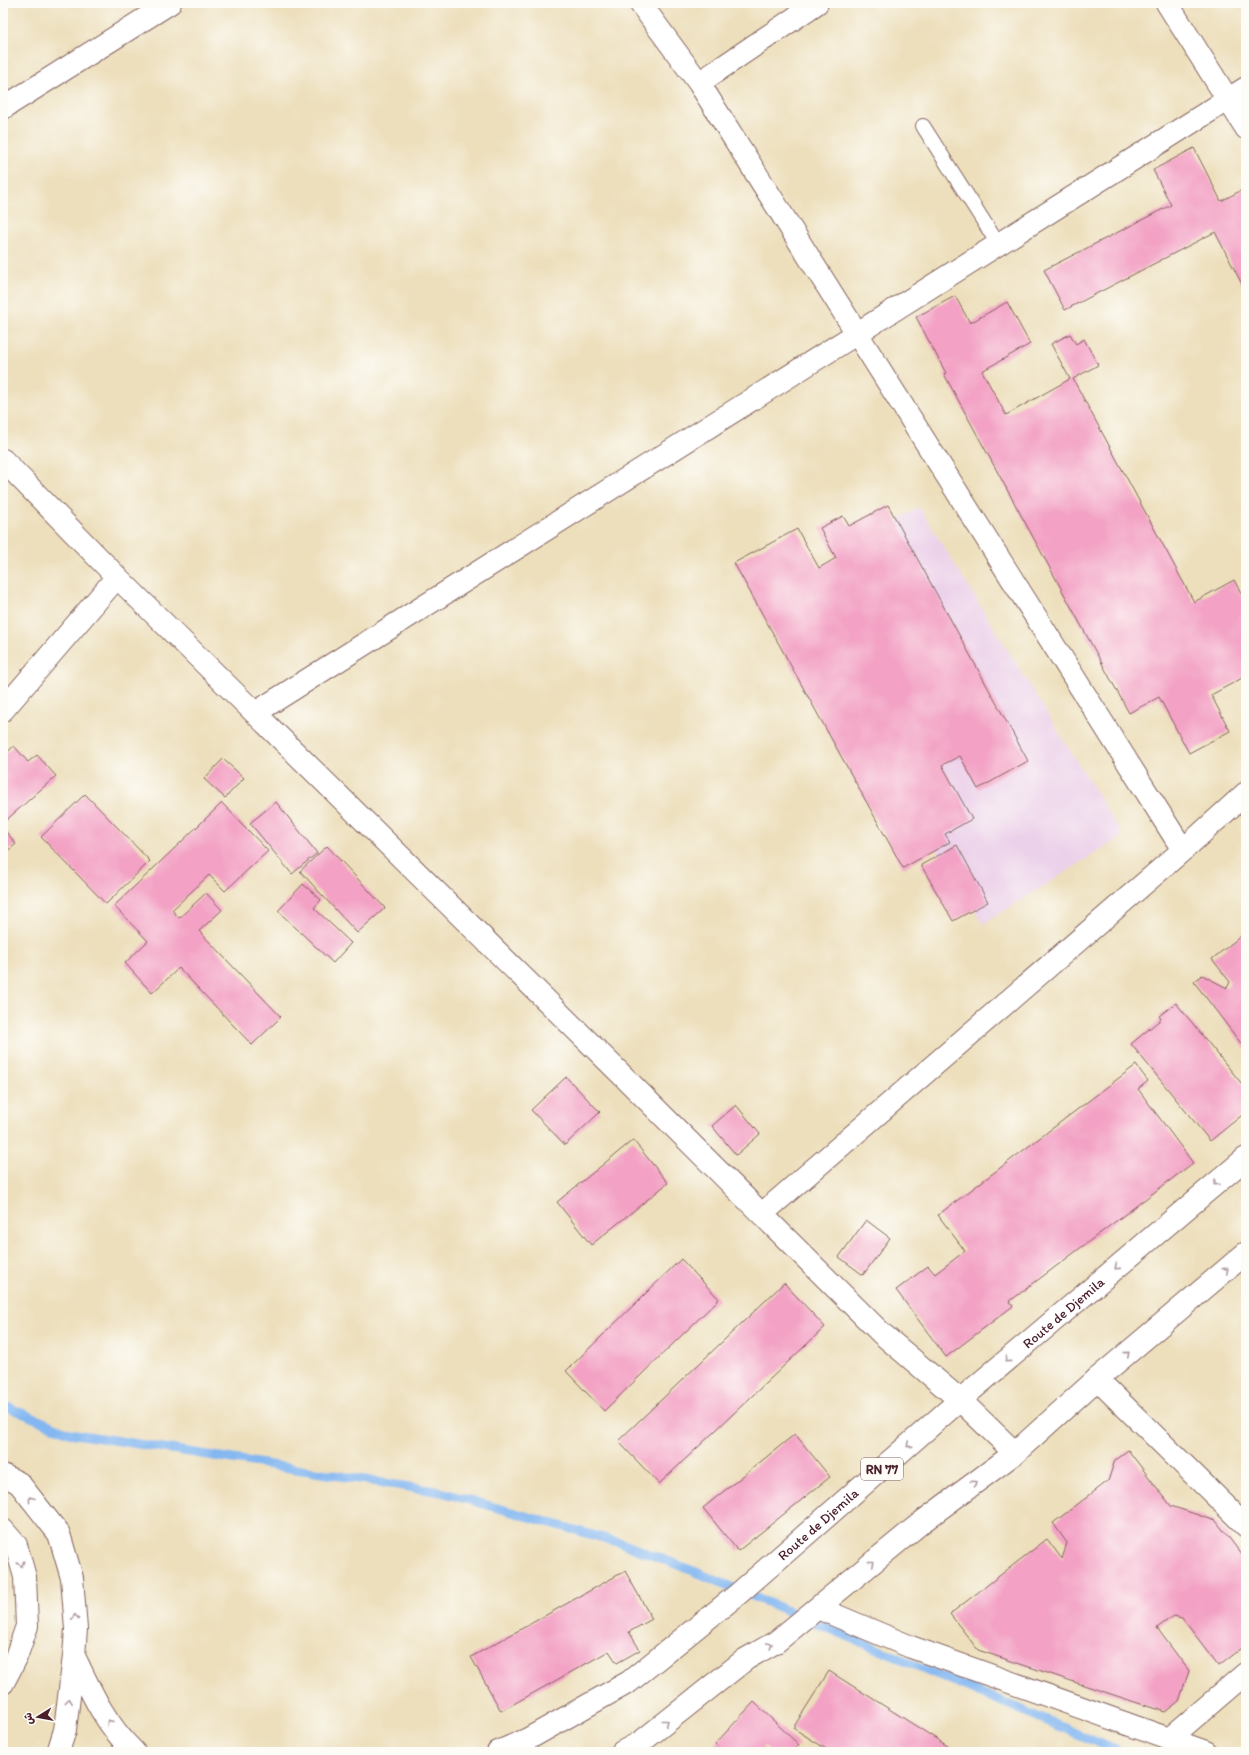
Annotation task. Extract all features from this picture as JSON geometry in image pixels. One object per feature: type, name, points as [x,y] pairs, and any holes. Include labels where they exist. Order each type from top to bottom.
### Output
[{"type":"main road","points":[[3,108],[146,10],[170,3]]},
{"type":"main road","points":[[640,3],[699,83],[1183,850]]},
{"type":"main road","points":[[699,83],[817,3]]},
{"type":"main road","points":[[1167,3],[1246,128]]},
{"type":"main road","points":[[255,713],[1246,88]]},
{"type":"main road","points":[[3,460],[117,577],[881,1333],[960,1400],[1015,1453]]},
{"type":"main road","points":[[5,704],[117,577]]},
{"type":"main road","points":[[762,1214],[1183,850],[1246,793]]},
{"type":"main road","name":"Route de Djemila","points":[[498,1752],[528,1739],[629,1682],[738,1594],[960,1400],[1246,1158]]},
{"type":"main road","points":[[631,1749],[746,1659],[776,1642],[922,1522],[1015,1453],[1097,1379],[1246,1253]]},
{"type":"main road","points":[[1097,1379],[1246,1526]]},
{"type":"main road","points":[[3,1475],[20,1483],[59,1534],[72,1578],[76,1628],[74,1656],[65,1730],[58,1752]]},
{"type":"main road","points":[[3,1530],[16,1545],[25,1577],[27,1626],[16,1660],[3,1683]]},
{"type":"main road","points":[[818,1608],[911,1647],[1206,1752]]},
{"type":"main road","points":[[74,1656],[98,1708],[122,1740],[134,1752]]},
{"type":"main road","points":[[1169,1739],[1246,1673]]},
{"type":"lane","points":[[923,126],[998,244]]},
{"type":"shaded area","points":[[919,507],[1123,836],[983,924],[779,595]]},
{"type":"building","points":[[1194,148],[1221,201],[1246,188],[1246,292],[1215,232],[1065,310],[1044,270],[1171,205],[1153,170]]},
{"type":"building","points":[[955,296],[970,323],[1007,302],[1030,344],[982,371],[1006,415],[1070,379],[1051,344],[1070,334],[1076,344],[1084,339],[1098,365],[1073,379],[1194,602],[1234,580],[1246,602],[1246,676],[1211,695],[1230,731],[1189,753],[1159,697],[1129,713],[944,374],[946,373],[916,317]]},
{"type":"building","points":[[888,505],[1028,761],[978,789],[960,756],[942,765],[972,819],[945,834],[950,842],[903,868],[734,563],[797,529],[819,568],[836,558],[820,528],[843,516],[849,526]]},
{"type":"building","points":[[14,746],[28,762],[37,755],[56,776],[3,823],[3,756]]},
{"type":"building","points":[[223,759],[244,778],[225,798],[204,779]]},
{"type":"building","points":[[85,794],[150,861],[106,904],[41,837]]},
{"type":"building","points":[[276,802],[317,853],[292,874],[250,823]]},
{"type":"building","points":[[222,803],[268,851],[225,891],[209,875],[172,910],[179,918],[206,893],[222,910],[199,931],[281,1017],[252,1045],[179,968],[152,993],[125,963],[148,941],[114,906]]},
{"type":"building","points":[[3,828],[16,844],[3,855]]},
{"type":"building","points":[[957,845],[988,902],[953,921],[921,865]]},
{"type":"building","points":[[327,846],[385,908],[357,933],[300,871]]},
{"type":"building","points":[[303,884],[321,900],[314,908],[351,943],[333,963],[278,911]]},
{"type":"building","points":[[1246,932],[1246,1050],[1194,982],[1202,975],[1227,988],[1230,982],[1212,959]]},
{"type":"building","points":[[1176,1003],[1246,1089],[1246,1112],[1210,1141],[1131,1044],[1161,1019],[1159,1016]]},
{"type":"building","points":[[1136,1065],[1148,1081],[1138,1089],[1193,1163],[1010,1301],[1013,1306],[946,1357],[896,1290],[928,1266],[935,1274],[965,1251],[938,1215]]},
{"type":"building","points":[[566,1077],[600,1112],[565,1145],[531,1110]]},
{"type":"building","points":[[736,1105],[760,1134],[736,1155],[712,1126]]},
{"type":"building","points":[[633,1140],[668,1183],[591,1245],[557,1202]]},
{"type":"building","points":[[866,1220],[890,1238],[863,1275],[839,1257]]},
{"type":"building","points":[[681,1259],[719,1299],[604,1411],[566,1371]]},
{"type":"building","points":[[784,1283],[825,1327],[659,1484],[618,1441]]},
{"type":"building","points":[[795,1434],[830,1477],[738,1551],[703,1508]]},
{"type":"building","points":[[1128,1450],[1171,1506],[1216,1521],[1246,1560],[1246,1645],[1219,1666],[1182,1618],[1173,1616],[1157,1628],[1189,1671],[1179,1701],[1165,1712],[978,1650],[950,1614],[1047,1539],[1062,1559],[1067,1543],[1053,1523],[1108,1481],[1115,1460]]},
{"type":"building","points":[[625,1571],[652,1619],[629,1632],[640,1650],[617,1663],[609,1651],[501,1711],[471,1657]]},
{"type":"building","points":[[829,1671],[957,1752],[831,1752],[793,1728]]},
{"type":"building","points":[[754,1702],[799,1745],[792,1752],[771,1752],[765,1746],[759,1752],[724,1752],[715,1744]]},
{"type":"waterway","points":[[3,1405],[69,1433],[441,1492],[621,1543],[696,1572],[1120,1752]]}]
